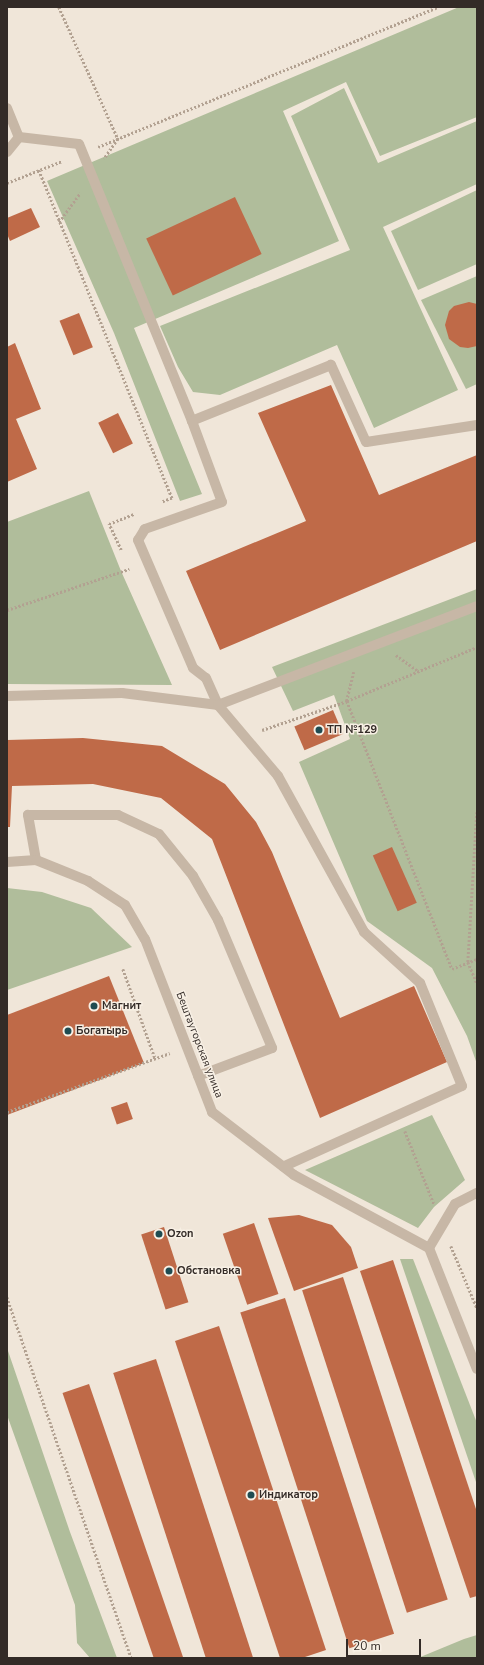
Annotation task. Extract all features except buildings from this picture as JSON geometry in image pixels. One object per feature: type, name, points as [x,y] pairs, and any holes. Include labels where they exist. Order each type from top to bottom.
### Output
[{"type":"street","points":[[7,108],[19,136]]},
{"type":"street","points":[[7,152],[19,136]]},
{"type":"street","points":[[19,136],[79,144],[192,421],[222,502],[144,529],[138,540],[193,668],[206,678],[218,705],[242,736],[278,776],[364,932],[420,982],[462,1086],[283,1167]]},
{"type":"street","points":[[192,421],[331,365],[366,442],[477,425]]},
{"type":"street","points":[[7,696],[122,693],[218,705],[477,606]]},
{"type":"street","points":[[36,860],[28,815],[118,815],[159,834],[193,876],[218,920],[272,1048],[198,1076]]},
{"type":"street","name":"Бештаугорская улица","points":[[7,862],[36,860],[88,881],[125,905],[145,939],[212,1112],[283,1167],[429,1248]]},
{"type":"street","points":[[477,1193],[455,1204],[429,1248],[477,1369]]},
{"type":"path","points":[[59,7],[118,139]]},
{"type":"path","points":[[7,183],[118,139],[438,7]]},
{"type":"path","points":[[39,170],[172,498],[158,504]]},
{"type":"path","points":[[123,556],[109,524],[137,512]]},
{"type":"path","points":[[126,563],[132,576]]},
{"type":"path","points":[[7,610],[129,569]]},
{"type":"path","points":[[242,736],[347,701],[477,647]]},
{"type":"path","points":[[347,701],[452,970],[477,959]]},
{"type":"path","points":[[477,812],[468,962],[477,983]]},
{"type":"path","points":[[123,969],[155,1058]]},
{"type":"path","points":[[7,1112],[187,1046]]},
{"type":"path","points":[[7,1298],[131,1658]]},
{"type":"green space","points":[[459,7],[477,7],[477,117],[380,156],[346,82],[283,111],[339,241],[134,328],[202,494],[180,501],[114,333],[47,181]]},
{"type":"green space","points":[[344,88],[378,163],[477,121],[477,184],[383,227],[458,390],[374,428],[337,345],[220,395],[193,392],[178,367],[160,326],[350,250],[291,116]]},
{"type":"green space","points":[[477,190],[477,264],[418,290],[391,231]]},
{"type":"green space","points":[[477,276],[477,384],[466,389],[421,300]]},
{"type":"green space","points":[[89,491],[121,571],[172,685],[7,684],[7,522]]},
{"type":"green space","points":[[477,589],[477,1064],[467,1036],[432,968],[367,921],[299,762],[350,739],[334,695],[293,711],[272,667]]},
{"type":"green space","points":[[7,888],[42,892],[91,908],[132,947],[7,990]]},
{"type":"green space","points":[[432,1115],[465,1180],[434,1207],[418,1228],[305,1170]]},
{"type":"green space","points":[[400,1259],[413,1259],[477,1423],[477,1485]]},
{"type":"green space","points":[[7,1348],[70,1532],[117,1658],[90,1658],[77,1643],[75,1605],[7,1415]]},
{"type":"green space","points":[[477,1635],[477,1658],[418,1658],[464,1639]]},
{"type":"place","name":"ТП №129","points":[[319,730]]},
{"type":"place","name":"Магнит","points":[[94,1006]]},
{"type":"place","name":"Богатырь","points":[[68,1031]]},
{"type":"place","name":"Ozon","points":[[159,1234]]},
{"type":"place","name":"Обстановка","points":[[169,1271]]},
{"type":"place","name":"Индикатор","points":[[251,1495]]}]
